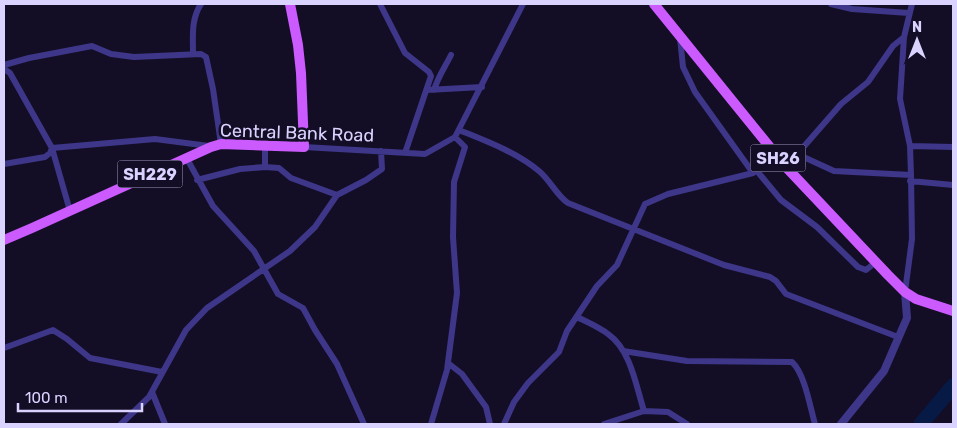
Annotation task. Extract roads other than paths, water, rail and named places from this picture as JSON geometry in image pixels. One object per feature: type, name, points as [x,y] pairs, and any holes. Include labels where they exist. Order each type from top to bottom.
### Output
[{"type":"main road","points":[[290,4],[301,73],[304,147]]},
{"type":"main road","name":"SH26","points":[[654,4],[786,167],[905,292],[916,299],[953,311]]},
{"type":"main road","name":"Central Bank Road","points":[[4,240],[216,145],[304,147]]},
{"type":"street","points":[[193,53],[192,31],[194,20],[201,4]]},
{"type":"street","points":[[380,4],[406,53],[430,74],[431,90]]},
{"type":"street","points":[[431,424],[448,363],[457,293],[453,236],[454,182],[465,148],[455,138],[523,4]]},
{"type":"street","points":[[831,4],[852,9],[909,12]]},
{"type":"street","points":[[841,424],[884,371],[906,318],[905,292],[912,239],[911,178],[910,146],[900,99],[904,37],[912,4]]},
{"type":"street","points":[[680,37],[684,67],[695,92],[755,172],[781,200],[817,227],[858,267],[866,270],[876,262]]},
{"type":"street","points":[[786,167],[841,104],[868,82],[893,46],[904,37]]},
{"type":"street","points":[[52,148],[155,139],[216,145],[213,89],[206,57],[193,53],[134,57],[111,54],[92,46],[29,58],[4,67],[10,73],[52,148],[70,211]]},
{"type":"street","points":[[406,153],[431,90],[451,55]]},
{"type":"street","points":[[431,90],[482,87]]},
{"type":"street","points":[[459,130],[500,147],[537,169],[550,180],[562,198],[568,202],[724,265],[770,277],[776,281],[786,294],[898,337]]},
{"type":"street","name":"Central Bank Road","points":[[304,147],[425,154],[455,138]]},
{"type":"street","points":[[265,146],[265,167]]},
{"type":"street","points":[[910,146],[953,147]]},
{"type":"street","points":[[4,164],[45,157],[52,148]]},
{"type":"street","points":[[121,424],[152,392],[186,330],[207,308],[290,251],[315,228],[337,195],[366,180],[382,169],[381,151]]},
{"type":"street","points":[[797,154],[834,171],[911,178],[953,185]]},
{"type":"street","points":[[186,157],[213,206],[254,250],[278,294],[304,308],[336,364],[364,424]]},
{"type":"street","points":[[504,424],[514,402],[528,383],[559,352],[567,331],[597,286],[617,265],[645,204],[668,194],[755,172],[778,157]]},
{"type":"street","points":[[197,180],[240,169],[279,168],[291,178],[337,195]]},
{"type":"street","points":[[578,317],[608,334],[623,350],[644,411]]},
{"type":"street","points":[[4,348],[53,330],[90,358],[162,372]]},
{"type":"street","points":[[623,350],[687,361],[792,362],[798,370],[815,424]]},
{"type":"street","points":[[448,363],[462,374],[486,407],[490,424]]},
{"type":"street","points":[[152,392],[165,424]]},
{"type":"street","points":[[604,424],[644,411],[668,412],[687,424]]},
{"type":"waterway","points":[[921,424],[953,386]]}]
